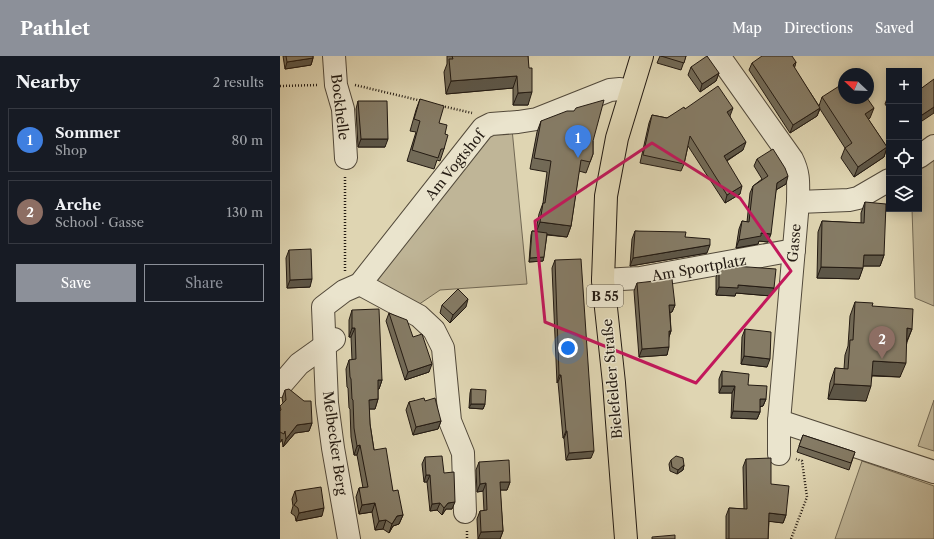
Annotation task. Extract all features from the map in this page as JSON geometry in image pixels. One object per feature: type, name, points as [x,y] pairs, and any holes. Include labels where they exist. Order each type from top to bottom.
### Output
[{"type":"main road","name":"Bielefelder Straße","points":[[626,539],[614,383],[603,280],[606,196],[617,138],[630,91],[642,56]]},
{"type":"street","name":"Bockhelle","points":[[334,56],[336,85],[343,109],[346,158]]},
{"type":"street","name":"Gasse","points":[[719,56],[792,160],[797,168],[799,176],[779,421],[779,454]]},
{"type":"street","name":"Am Vogtshof","points":[[325,346],[323,307],[348,290],[483,128],[491,124],[537,119],[610,90],[630,91]]},
{"type":"street","points":[[922,155],[934,146]]},
{"type":"street","points":[[798,202],[849,200],[858,198],[886,182]]},
{"type":"street","name":"Am Sportplatz","points":[[603,280],[640,278],[794,250]]},
{"type":"street","points":[[348,290],[419,316],[434,330],[443,348],[450,421],[463,453],[465,512]]},
{"type":"street","points":[[280,386],[299,364],[325,346]]},
{"type":"street","name":"Melbecker Berg","points":[[325,346],[329,418],[349,539]]},
{"type":"street","points":[[779,421],[934,472]]},
{"type":"path","points":[[280,86],[357,85],[425,102]]},
{"type":"path","points":[[440,106],[486,117],[491,124]]},
{"type":"path","points":[[346,158],[348,290]]},
{"type":"path","points":[[779,454],[802,461],[807,497],[791,539]]},
{"type":"highlighted area","points":[[652,143],[740,198],[791,271],[696,383],[545,322],[535,221]]},
{"type":"shaded area","points":[[512,129],[527,284],[440,290],[418,305],[375,282],[494,130]]},
{"type":"shaded area","points":[[934,154],[934,306],[915,298],[912,212],[922,212],[922,164]]},
{"type":"shaded area","points":[[934,400],[934,451],[918,446]]},
{"type":"shaded area","points":[[862,461],[934,486],[934,539],[835,539]]},
{"type":"building","points":[[286,56],[313,56],[313,58],[287,62]]},
{"type":"building","points":[[452,56],[528,56],[529,68],[532,68],[532,92],[518,93],[517,76],[451,81],[449,59],[453,59]]},
{"type":"building","points":[[661,56],[686,56],[684,63]]},
{"type":"building","points":[[707,56],[719,73],[702,84],[691,67]]},
{"type":"building","points":[[762,56],[792,56],[796,62],[793,65],[820,108],[793,125],[752,63]]},
{"type":"building","points":[[934,79],[934,107],[922,115],[922,104],[922,88]]},
{"type":"building","points":[[718,86],[733,108],[727,112],[746,142],[724,156],[742,186],[727,195],[690,136],[684,164],[643,155],[652,115],[667,118],[684,107],[685,109]]},
{"type":"building","points":[[838,87],[838,104],[871,104],[874,108],[865,114],[886,148],[858,167],[845,148],[852,143],[822,97]]},
{"type":"building","points":[[420,99],[444,106],[439,123],[447,125],[445,134],[448,135],[444,149],[441,149],[438,158],[412,150],[420,121],[414,119]]},
{"type":"building","points":[[604,100],[593,141],[593,154],[590,162],[581,160],[571,226],[540,222],[543,203],[545,203],[551,161],[534,158],[541,121],[567,111],[574,111],[576,108]]},
{"type":"building","points":[[358,101],[387,101],[388,139],[361,139]]},
{"type":"building","points":[[773,149],[785,168],[788,176],[777,183],[771,234],[761,233],[761,236],[739,240],[742,221],[749,222],[753,186],[768,176],[757,159]]},
{"type":"building","points":[[865,202],[886,204],[884,255],[864,255],[863,268],[821,267],[822,221],[864,223]]},
{"type":"building","points":[[532,231],[547,233],[544,257],[530,258]]},
{"type":"building","points":[[635,231],[686,232],[685,237],[710,239],[710,245],[633,258]]},
{"type":"building","points":[[311,249],[312,279],[290,280],[289,250]]},
{"type":"building","points":[[581,259],[594,451],[569,453],[561,375],[559,375],[555,260]]},
{"type":"building","points":[[734,266],[776,269],[774,288],[738,285],[738,288],[719,287],[719,269]]},
{"type":"building","points":[[672,279],[675,305],[669,305],[671,331],[669,331],[669,347],[642,349],[637,283]]},
{"type":"building","points":[[458,289],[468,299],[453,315],[442,305]]},
{"type":"building","points":[[855,302],[873,303],[872,306],[913,309],[912,329],[907,328],[906,363],[873,361],[871,386],[834,384],[835,368],[848,369],[850,340],[853,340]]},
{"type":"building","points":[[379,309],[382,380],[378,380],[378,399],[369,400],[370,424],[374,450],[386,448],[393,491],[398,490],[403,515],[397,516],[392,524],[386,520],[379,521],[375,503],[362,505],[359,488],[368,487],[360,445],[357,446],[354,428],[350,377],[349,360],[356,359],[355,328],[352,328],[352,310]]},
{"type":"building","points":[[389,313],[407,320],[413,337],[422,334],[432,364],[408,372]]},
{"type":"building","points":[[745,329],[771,332],[770,359],[744,356]]},
{"type":"building","points":[[722,371],[749,374],[748,385],[767,386],[766,399],[760,399],[760,412],[733,411],[735,386],[722,386]]},
{"type":"building","points":[[289,389],[304,401],[311,401],[312,423],[297,425],[286,439],[285,431],[284,434],[280,432],[280,406],[286,400],[285,390]]},
{"type":"building","points":[[471,389],[486,390],[485,404],[471,404]]},
{"type":"building","points":[[424,398],[425,401],[435,398],[441,421],[416,427],[409,402]]},
{"type":"building","points":[[803,435],[855,452],[851,463],[799,446]]},
{"type":"building","points":[[442,456],[444,473],[454,472],[455,502],[448,503],[444,508],[440,503],[432,504],[430,475],[426,475],[425,457]]},
{"type":"building","points":[[676,456],[683,458],[684,465],[678,470],[672,467],[671,460]]},
{"type":"building","points":[[771,458],[771,484],[789,486],[786,515],[769,513],[768,539],[729,539],[729,508],[747,509],[746,459]]},
{"type":"building","points":[[509,460],[510,482],[500,482],[503,531],[481,532],[480,511],[487,510],[486,483],[480,484],[479,462]]},
{"type":"building","points":[[321,487],[324,508],[299,513],[298,508],[294,505],[297,501],[295,491]]},
{"type":"building","points":[[675,535],[675,539],[652,539],[652,537]]},
{"type":"place","name":"Sommer","points":[[578,158]]},
{"type":"place","name":"Arche","points":[[882,359]]}]
